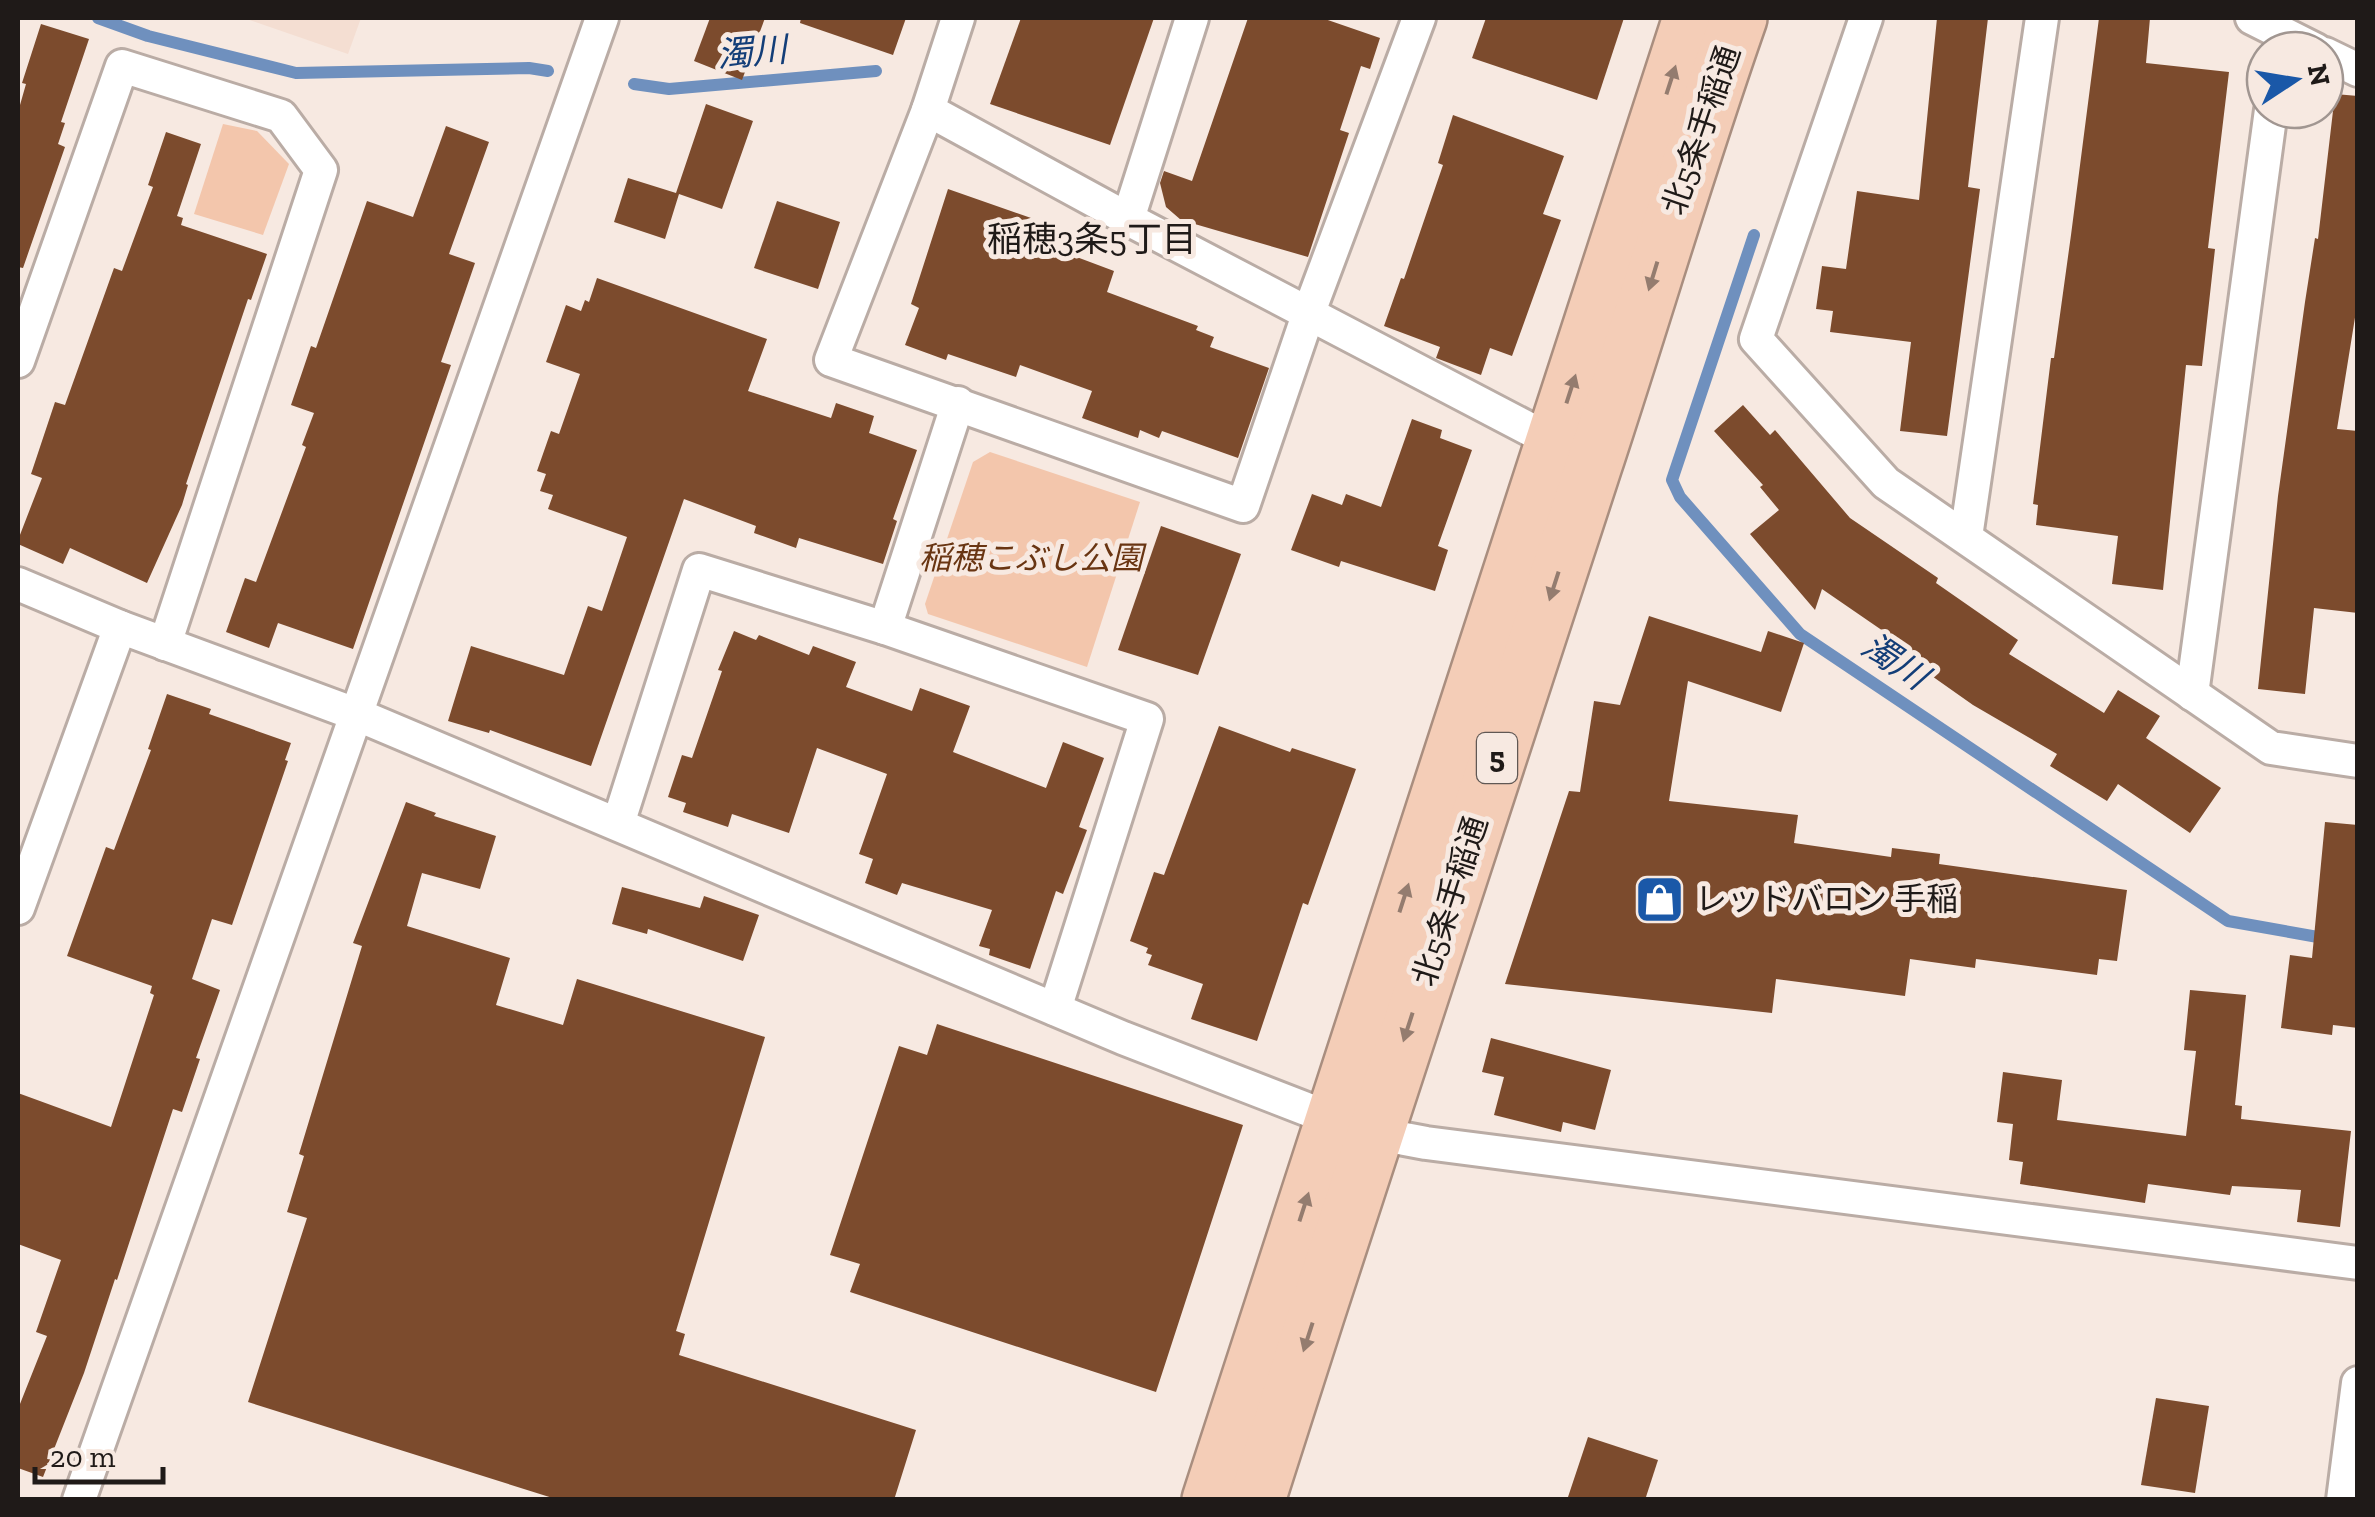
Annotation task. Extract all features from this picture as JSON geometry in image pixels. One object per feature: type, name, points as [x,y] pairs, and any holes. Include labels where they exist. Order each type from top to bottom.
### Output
[{"type":"highway","name":"北5条手稲通","points":[[1257,1500],[1353,1126],[1554,442],[1691,18]]},
{"type":"highway","name":"北5条手稲通","points":[[1210,1500],[1353,1126],[1596,458],[1684,175],[1738,18]]},
{"type":"street","points":[[79,1500],[602,18]]},
{"type":"street","points":[[958,18],[928,110],[831,360],[1244,506],[1309,312],[1419,18]]},
{"type":"street","points":[[1128,219],[1192,18]]},
{"type":"street","points":[[1866,18],[1756,339],[1886,483],[2272,748],[2358,760]]},
{"type":"street","points":[[1966,538],[2042,18]]},
{"type":"street","points":[[18,361],[122,66],[281,116],[320,170],[165,644]]},
{"type":"street","points":[[928,110],[1554,442]]},
{"type":"street","points":[[2192,694],[2268,130]]},
{"type":"street","points":[[884,628],[958,403]]},
{"type":"street","points":[[618,824],[699,570],[884,628],[1147,719],[1055,1009]]},
{"type":"street","points":[[18,584],[120,627],[358,715],[1055,1009],[1353,1126],[1426,1143],[2358,1263]]},
{"type":"street","points":[[18,908],[120,627]]},
{"type":"street","points":[[2343,1500],[2358,1383]]},
{"type":"shaded area","points":[[244,18],[361,18],[348,54]]},
{"type":"green space","points":[[223,124],[257,131],[289,164],[263,235],[194,214]]},
{"type":"green space","name":"稲穂こぶし公園","points":[[990,452],[1140,502],[1087,667],[928,614],[925,604],[973,462]]},
{"type":"building","points":[[710,18],[765,18],[742,80],[694,61]]},
{"type":"building","points":[[801,18],[906,18],[893,55],[800,23]]},
{"type":"building","points":[[1021,18],[1154,18],[1110,145],[990,104]]},
{"type":"building","points":[[1248,18],[1322,18],[1380,38],[1370,69],[1361,66],[1340,130],[1349,133],[1308,257],[1181,220],[1166,207],[1160,183],[1164,171],[1192,181]]},
{"type":"building","points":[[1486,18],[1624,18],[1597,100],[1472,58]]},
{"type":"building","points":[[1937,18],[1988,18],[1968,187],[1980,189],[1947,436],[1900,431],[1911,342],[1830,332],[1833,311],[1816,309],[1822,266],[1846,269],[1857,191],[1919,200]]},
{"type":"building","points":[[2099,18],[2150,18],[2146,63],[2229,72],[2208,248],[2215,249],[2202,366],[2186,365],[2163,590],[2112,584],[2118,536],[2036,525],[2038,505],[2033,504]]},
{"type":"building","points":[[41,24],[89,39],[61,122],[65,123],[58,144],[65,147],[23,268],[18,267],[18,112],[26,84],[22,83]]},
{"type":"building","points":[[2345,95],[2358,96],[2358,299],[2337,429],[2358,431],[2358,613],[2314,608],[2305,694],[2258,689],[2278,496],[2315,238],[2318,239],[2331,130],[2345,130]]},
{"type":"building","points":[[706,104],[753,121],[722,209],[679,194],[665,239],[614,222],[628,178],[676,193]]},
{"type":"building","points":[[1453,115],[1564,156],[1543,214],[1561,220],[1512,356],[1490,348],[1481,375],[1436,358],[1440,347],[1384,326],[1443,165],[1438,163]]},
{"type":"building","points":[[446,126],[489,142],[449,254],[475,263],[441,362],[451,365],[353,649],[278,623],[269,648],[226,632],[245,578],[256,582],[306,447],[302,445],[314,413],[291,405],[311,346],[316,348],[367,201],[413,217]]},
{"type":"building","points":[[166,132],[201,144],[177,216],[183,218],[181,225],[267,254],[251,300],[248,299],[182,505],[147,583],[70,548],[63,564],[18,544],[18,540],[42,478],[31,474],[55,402],[65,405],[114,268],[122,271],[153,187],[148,185]]},
{"type":"building","points":[[948,189],[1057,227],[1050,247],[1114,271],[1107,292],[1198,326],[1196,330],[1214,337],[1210,347],[1269,368],[1238,458],[1162,431],[1159,438],[1140,430],[1138,438],[1082,418],[1092,391],[1020,365],[1016,377],[948,354],[946,360],[905,345],[919,308],[911,304]]},
{"type":"building","points":[[777,201],[840,222],[818,289],[754,268]]},
{"type":"building","points":[[597,278],[767,339],[748,391],[831,418],[836,403],[874,416],[869,433],[917,450],[893,519],[897,521],[883,564],[799,538],[796,548],[754,533],[756,526],[684,499],[591,766],[490,730],[489,733],[448,721],[471,646],[564,675],[588,606],[602,611],[627,537],[548,509],[553,495],[540,491],[546,474],[537,471],[551,431],[559,434],[580,374],[546,362],[566,305],[581,311],[585,300],[589,302]]},
{"type":"building","points":[[1743,405],[1770,435],[1775,430],[1850,518],[1938,578],[1936,583],[2018,640],[2009,654],[2104,713],[2118,690],[2160,716],[2146,738],[2221,788],[2190,833],[2118,784],[2107,801],[2050,766],[2057,754],[1973,705],[1929,674],[1934,666],[1822,589],[1815,610],[1750,534],[1779,510],[1760,487],[1763,485],[1714,431]]},
{"type":"building","points":[[1412,419],[1442,430],[1440,438],[1472,450],[1438,546],[1448,550],[1435,591],[1341,561],[1339,567],[1291,550],[1312,494],[1342,505],[1346,494],[1381,507]]},
{"type":"building","points":[[1161,526],[1241,554],[1198,675],[1118,650]]},
{"type":"building","points":[[1649,616],[1761,652],[1768,631],[1804,643],[1781,712],[1688,681],[1669,801],[1798,815],[1794,843],[1891,857],[1892,848],[1940,854],[1939,864],[2127,890],[2117,961],[2099,959],[2097,975],[1976,959],[1975,968],[1910,959],[1905,996],[1776,979],[1772,1013],[1505,984],[1569,791],[1580,792],[1594,701],[1620,705]]},
{"type":"building","points":[[734,631],[756,640],[759,635],[809,655],[813,646],[856,662],[846,687],[912,711],[920,688],[970,706],[953,752],[1046,788],[1063,742],[1104,758],[1079,827],[1087,830],[1063,894],[1056,891],[1030,969],[989,955],[990,949],[979,946],[992,910],[902,883],[897,895],[865,883],[873,859],[859,854],[887,774],[817,748],[789,833],[732,814],[728,827],[683,812],[686,803],[668,797],[682,755],[692,758]]},
{"type":"building","points":[[167,694],[211,709],[209,714],[291,743],[232,925],[212,919],[192,979],[220,990],[196,1058],[200,1059],[182,1112],[173,1109],[117,1280],[43,1477],[18,1468],[18,1409],[47,1336],[36,1332],[61,1260],[18,1244],[18,1093],[111,1127],[154,995],[150,993],[152,986],[67,956],[106,847],[114,850]]},
{"type":"building","points":[[1219,726],[1290,752],[1292,748],[1356,769],[1308,905],[1303,903],[1257,1041],[1191,1019],[1203,984],[1148,965],[1152,955],[1146,953],[1148,948],[1130,941],[1154,872],[1164,875]]},
{"type":"building","points":[[406,802],[436,813],[434,816],[496,836],[480,889],[422,873],[407,926],[510,958],[496,1005],[563,1025],[577,979],[765,1037],[676,1331],[685,1334],[679,1355],[916,1430],[894,1500],[559,1500],[248,1402],[307,1218],[287,1212],[304,1156],[299,1154],[362,946],[353,943]]},
{"type":"building","points":[[2325,822],[2358,825],[2358,1028],[2333,1025],[2332,1035],[2281,1028],[2290,955],[2312,958]]},
{"type":"building","points":[[622,887],[700,908],[704,896],[759,915],[743,961],[648,929],[647,934],[612,924]]},
{"type":"building","points":[[2190,990],[2246,995],[2235,1105],[2242,1106],[2241,1119],[2351,1131],[2340,1227],[2297,1222],[2301,1190],[2232,1186],[2230,1195],[2148,1184],[2145,1203],[2020,1184],[2023,1162],[2009,1160],[2013,1124],[1997,1122],[2003,1072],[2062,1080],[2057,1120],[2186,1136],[2196,1051],[2184,1050]]},
{"type":"building","points":[[937,1024],[1243,1125],[1156,1392],[850,1292],[860,1264],[830,1255],[899,1046],[927,1055]]},
{"type":"building","points":[[1491,1038],[1611,1070],[1595,1130],[1563,1122],[1561,1132],[1494,1115],[1504,1077],[1482,1072]]},
{"type":"building","points":[[2156,1398],[2209,1406],[2195,1493],[2141,1485]]},
{"type":"building","points":[[1588,1437],[1658,1460],[1645,1500],[1567,1500]]},
{"type":"waterway","name":"濁川","points":[[98,18],[148,36],[296,73],[529,68],[548,71]]},
{"type":"waterway","name":"濁川","points":[[634,84],[669,89],[876,71]]},
{"type":"waterway","name":"濁川","points":[[1754,235],[1672,480],[1680,497],[1800,634],[2228,921],[2329,939]]},
{"type":"place","name":"レッドバロン 手稲","points":[[1660,899]]},
{"type":"district","name":"稲穂3条5丁目","points":[[1092,239]]}]
